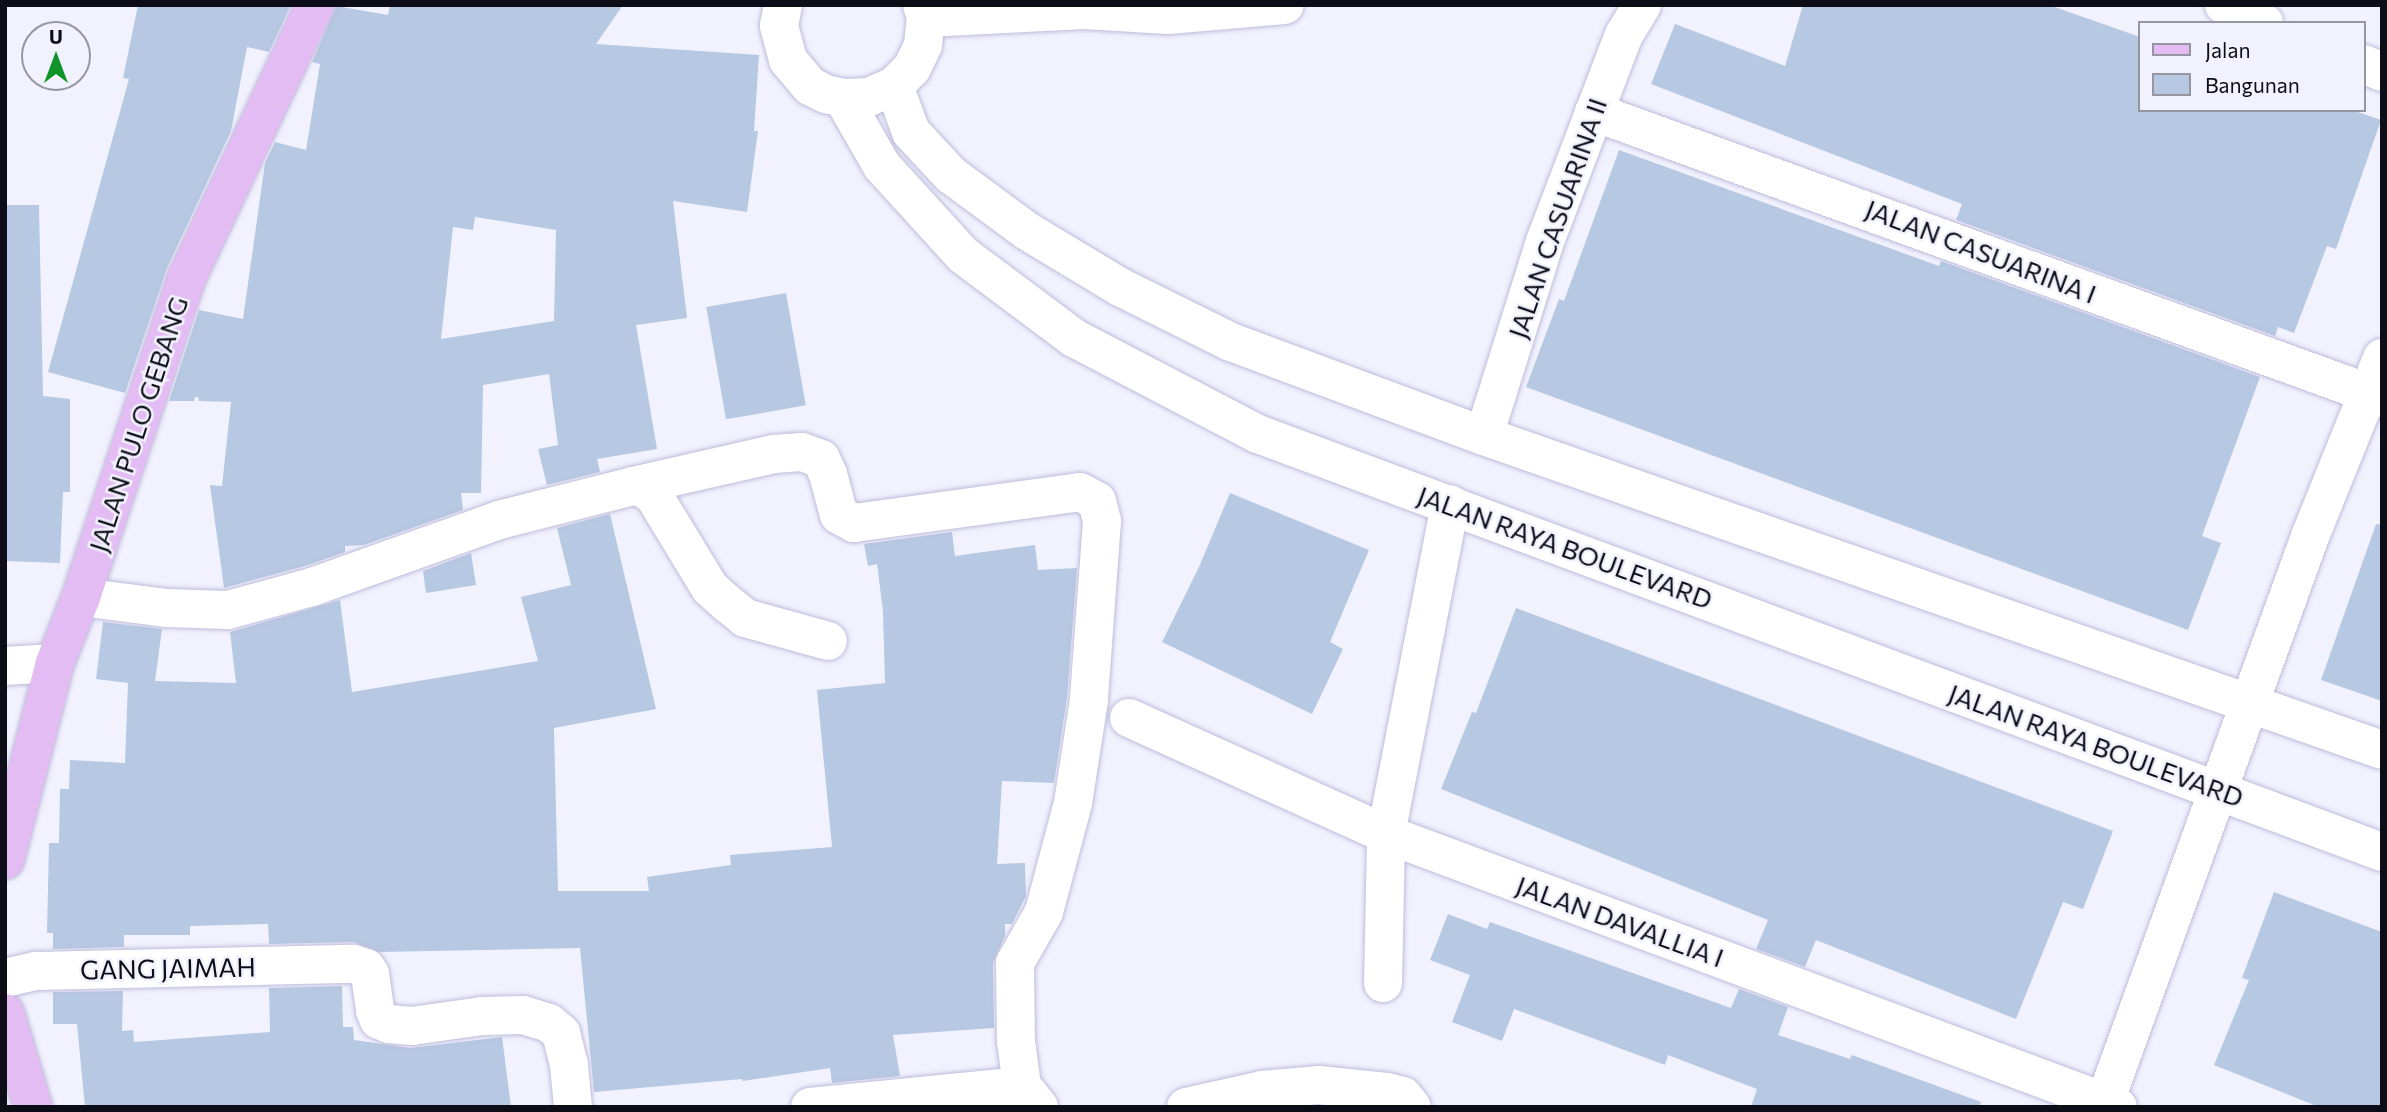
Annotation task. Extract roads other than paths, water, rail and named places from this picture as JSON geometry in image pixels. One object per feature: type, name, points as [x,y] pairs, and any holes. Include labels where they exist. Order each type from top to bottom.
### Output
[{"type":"main road","name":"JALAN PULO GEBANG","points":[[5,860],[55,663],[81,597],[187,277],[315,5]]},
{"type":"main road","points":[[6,1016],[33,1107]]},
{"type":"street","points":[[773,12],[785,55],[798,74],[826,94],[843,98],[869,97],[894,86],[912,68],[923,45],[924,12],[1084,10],[1168,15],[1285,5]]},
{"type":"street","name":"JALAN CASUARINA II","points":[[1484,436],[1544,244],[1624,35],[1643,5]]},
{"type":"street","points":[[2224,5],[2260,21]]},
{"type":"street","points":[[2366,65],[2382,72]]},
{"type":"street","points":[[894,86],[911,132],[951,175],[1027,231],[1120,287],[1231,342],[1484,436],[2382,750]]},
{"type":"street","name":"JALAN RAYA BOULEVARD","points":[[843,98],[882,166],[963,255],[1074,338],[1258,434],[2382,852]]},
{"type":"street","name":"JALAN CASUARINA I","points":[[1594,111],[2375,396]]},
{"type":"street","points":[[2109,1105],[2311,534],[2375,396],[2382,358]]},
{"type":"street","points":[[81,597],[167,608],[228,610],[313,587],[499,520],[774,454],[802,452],[821,459],[839,515],[854,523],[1080,492],[1097,501],[1102,521],[1090,687],[1073,803],[1044,912],[1015,963],[1016,1041],[1030,1096],[810,1107]]},
{"type":"street","points":[[633,486],[642,487],[654,496],[710,588],[745,618],[828,641]]},
{"type":"street","points":[[1383,983],[1386,834],[1450,504]]},
{"type":"street","points":[[5,666],[55,663]]},
{"type":"street","name":"JALAN DAVALLIA I","points":[[1129,718],[1386,834],[2109,1105]]},
{"type":"street","name":"GANG JAIMAH","points":[[5,978],[36,971],[210,969],[331,963],[366,968],[370,974],[374,1012],[379,1020],[389,1024],[412,1026],[482,1016],[523,1015],[549,1023],[561,1033],[569,1065],[573,1107]]},
{"type":"street","points":[[1186,1107],[1262,1090],[1319,1085],[1387,1091],[1403,1096],[1412,1107]]}]
